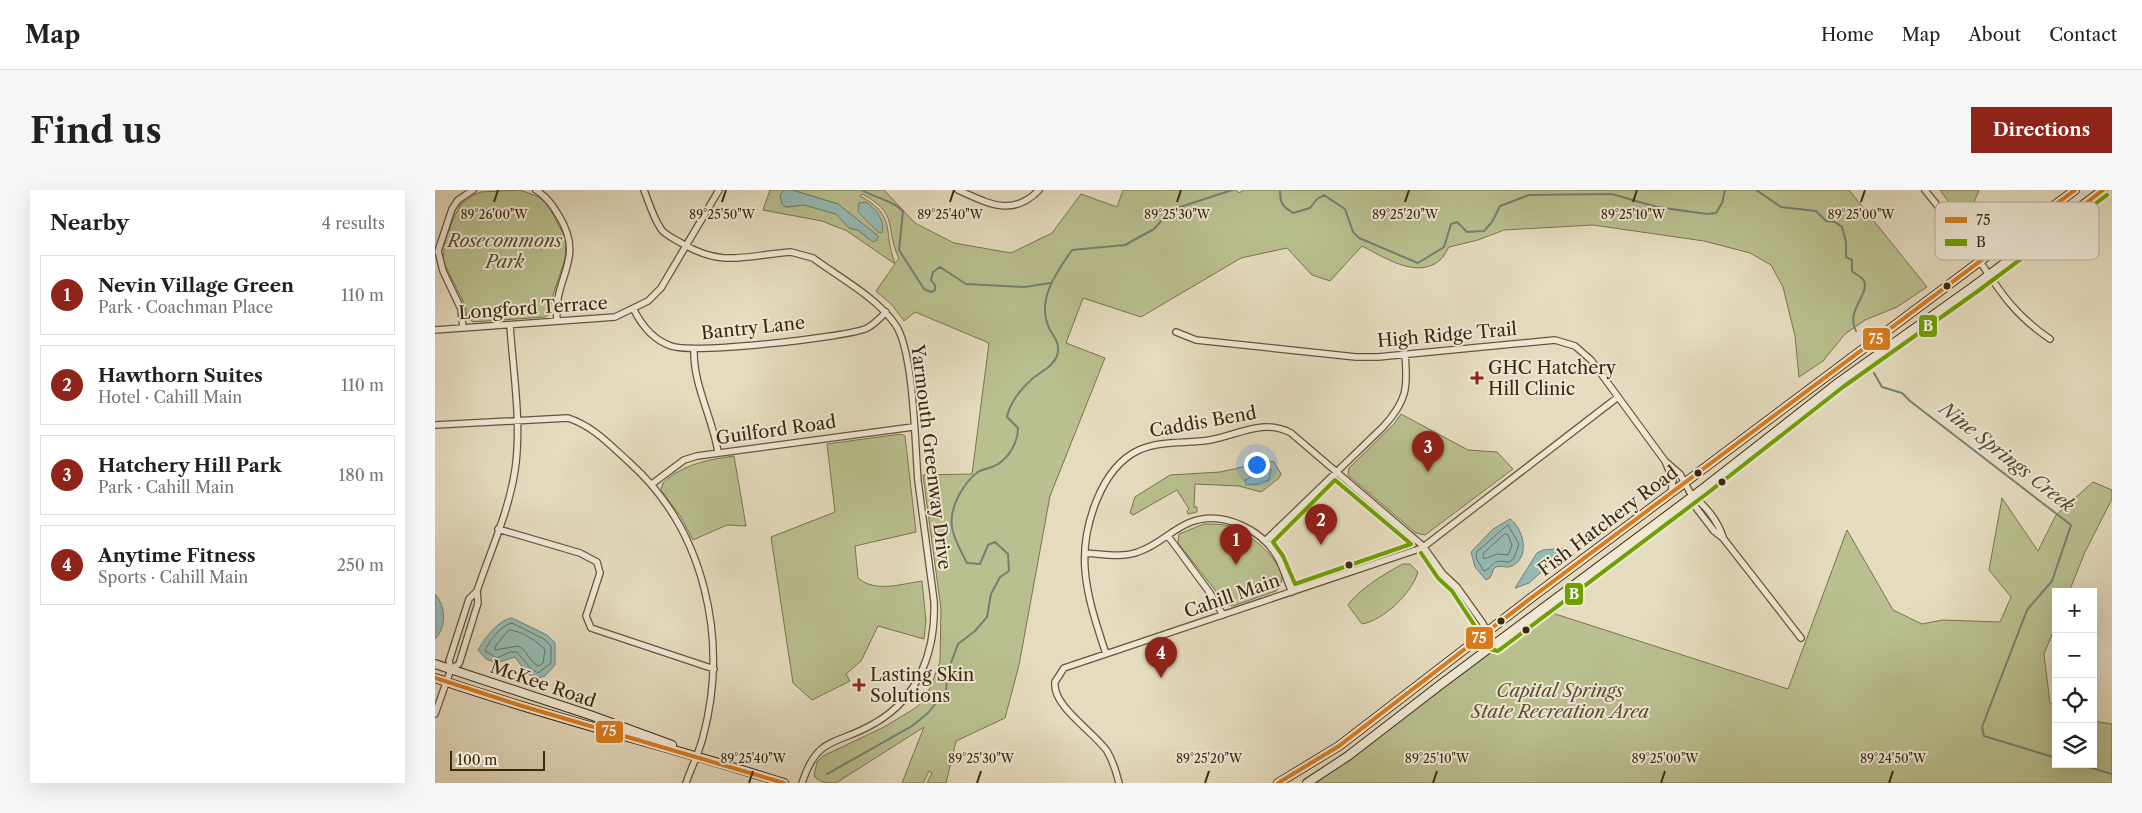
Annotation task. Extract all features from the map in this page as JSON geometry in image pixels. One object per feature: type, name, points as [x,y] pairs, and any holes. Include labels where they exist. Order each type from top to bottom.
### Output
[{"type":"main road","name":"Fish Hatchery Road","points":[[2061,202],[2075,190]]},
{"type":"main road","name":"Fish Hatchery Road","points":[[2085,202],[2102,191]]},
{"type":"main road","name":"Fish Hatchery Road","points":[[1307,783],[1348,756],[1693,496],[1994,260]]},
{"type":"main road","name":"Fish Hatchery Road","points":[[1278,783],[1339,746],[1671,492],[1998,260]]},
{"type":"main road","name":"McKee Road","points":[[435,664],[644,734],[697,756]]},
{"type":"main road","name":"McKee Road","points":[[435,678],[642,742],[697,756],[784,783]]},
{"type":"street","points":[[463,328],[461,309],[443,271],[438,251],[452,209],[458,200],[473,190]]},
{"type":"street","points":[[536,190],[549,201],[564,225],[571,241],[570,260],[557,295],[557,321]]},
{"type":"street","name":"Yarmouth Greenway Drive","points":[[644,190],[655,220],[662,231],[706,256],[717,258],[791,252],[801,253],[813,258],[885,312],[897,326],[907,358],[913,427],[934,602],[933,636],[929,656],[914,687],[888,715],[817,752],[807,768],[802,783]]},
{"type":"street","name":"Longford Terrace","points":[[435,330],[615,317],[634,310],[648,301],[661,288],[719,190]]},
{"type":"street","points":[[958,190],[991,204],[1010,206],[1021,204],[1039,190]]},
{"type":"street","points":[[1925,190],[1935,203]]},
{"type":"street","points":[[1977,260],[2004,297],[2025,319],[2050,339]]},
{"type":"street","name":"Bantry Lane","points":[[634,310],[645,328],[656,338],[670,346],[694,349],[746,346],[844,333],[869,327],[885,312]]},
{"type":"street","points":[[435,714],[451,669],[450,657],[469,599],[477,591],[515,471],[517,419],[510,325]]},
{"type":"street","name":"High Ridge Trail","points":[[1176,332],[1196,340],[1319,353],[1378,357],[1559,340],[1575,346],[1585,354],[1665,461],[1680,474],[1693,496],[1694,505],[1714,531],[1723,538],[1801,638]]},
{"type":"street","points":[[694,349],[696,380],[710,416],[718,452]]},
{"type":"street","points":[[1265,541],[1399,408],[1407,381],[1405,354]]},
{"type":"street","name":"Cahill Main","points":[[1119,783],[1115,766],[1105,749],[1057,698],[1055,682],[1064,668],[1423,546],[1618,397]]},
{"type":"street","points":[[435,425],[517,419],[568,418],[580,422],[602,438],[652,484],[685,538],[703,584],[712,624],[714,670],[704,736],[686,783]]},
{"type":"street","name":"Guilford Road","points":[[652,484],[684,460],[718,452],[913,427]]},
{"type":"street","name":"Caddis Bend","points":[[1106,654],[1092,611],[1085,571],[1085,553],[1091,521],[1105,481],[1119,464],[1147,447],[1214,440],[1250,428],[1272,427],[1291,433],[1423,546],[1443,574],[1457,587],[1495,645]]},
{"type":"street","name":"High Ridge Trail","points":[[1665,461],[1673,480],[1671,492]]},
{"type":"street","points":[[1085,553],[1119,555],[1137,553],[1191,522],[1217,519],[1239,524],[1265,541],[1278,559],[1291,592]]},
{"type":"street","points":[[498,529],[580,553],[597,562],[600,573],[585,616],[591,628],[714,670]]},
{"type":"street","points":[[1168,536],[1211,593],[1223,615]]},
{"type":"street","points":[[451,669],[459,664],[460,661],[479,603],[477,591]]},
{"type":"green space","name":"Rosecommons Park","points":[[520,190],[539,197],[548,205],[566,239],[565,259],[552,298],[550,314],[545,317],[473,322],[467,317],[464,303],[443,261],[445,240],[461,204],[474,195],[481,192]]},
{"type":"green space","points":[[770,190],[784,190],[781,198],[782,204],[786,207],[804,205],[836,214],[849,228],[858,230],[869,239],[878,236],[838,204],[792,190],[884,190],[915,223],[954,243],[1011,253],[1052,233],[1081,194],[1117,207],[1123,190],[1236,190],[1239,193],[1244,190],[1849,190],[1927,287],[1897,307],[1865,320],[1845,334],[1823,361],[1799,377],[1795,336],[1783,287],[1771,265],[1750,253],[1704,241],[1593,225],[1504,230],[1478,240],[1449,247],[1440,260],[1431,266],[1421,268],[1390,261],[1362,246],[1330,281],[1312,275],[1287,248],[1241,258],[1141,317],[1083,298],[1066,343],[1105,358],[1050,496],[1019,665],[1005,718],[956,741],[946,783],[927,783],[932,773],[929,771],[923,783],[902,783],[924,727],[836,783],[830,783],[821,781],[814,776],[817,762],[823,756],[884,727],[917,707],[928,693],[940,662],[941,609],[923,475],[972,474],[989,343],[915,312],[904,321],[892,305],[876,291],[895,264],[847,231],[822,221],[763,210]],"holes":[[[862,194],[882,208],[889,222],[899,259],[895,263],[891,252],[887,225],[880,210],[860,196]]]},
{"type":"green space","points":[[1940,190],[1979,190],[1974,202],[1949,202]]},
{"type":"green space","points":[[1401,414],[1468,450],[1497,452],[1513,469],[1425,535],[1416,533],[1348,475],[1349,468],[1394,424]]},
{"type":"green space","points":[[901,434],[905,436],[916,532],[855,546],[858,578],[865,583],[880,586],[922,581],[926,621],[924,639],[878,626],[861,661],[846,674],[850,681],[812,700],[793,683],[771,537],[835,512],[827,444]]},
{"type":"green space","points":[[734,456],[746,526],[727,525],[693,540],[681,517],[661,490],[663,483],[687,467],[705,461]]},
{"type":"green space","points":[[1270,461],[1274,462],[1281,474],[1279,478],[1261,492],[1239,486],[1195,484],[1194,507],[1197,507],[1197,512],[1188,514],[1187,511],[1189,509],[1177,490],[1133,515],[1130,513],[1135,497],[1170,475],[1220,472]]},
{"type":"green space","name":"Capital Springs State Recreation Area","points":[[2093,482],[2112,490],[2112,499],[2085,552],[2071,588],[2052,588],[2052,635],[2044,654],[2050,703],[2052,704],[2052,768],[2097,768],[2097,722],[2112,724],[2112,783],[1316,783],[1546,611],[1788,689],[1847,530],[1893,610],[1922,624],[1942,620],[2000,622],[2011,597],[1989,570],[2002,498],[2038,551],[2056,515]]},
{"type":"green space","points":[[1204,524],[1224,525],[1235,528],[1261,546],[1270,555],[1281,574],[1281,583],[1276,591],[1233,606],[1226,604],[1178,543],[1179,534]]},
{"type":"green space","points":[[1403,564],[1410,564],[1418,572],[1410,588],[1388,611],[1362,624],[1348,605],[1366,588]]},
{"type":"water","points":[[784,190],[792,190],[838,204],[878,236],[877,240],[873,242],[858,230],[849,228],[836,214],[804,205],[786,207],[782,204],[780,195]]},
{"type":"water","points":[[866,202],[881,219],[882,233],[878,232],[858,212],[859,203]]},
{"type":"water","points":[[1265,469],[1271,469],[1269,480],[1258,484],[1246,485],[1245,480]]},
{"type":"water","points":[[1510,519],[1515,523],[1521,535],[1523,542],[1522,556],[1512,566],[1494,568],[1490,578],[1486,580],[1475,567],[1471,552],[1493,529]]},
{"type":"water","points":[[1568,548],[1529,583],[1515,588],[1537,553],[1543,550]]},
{"type":"water","points":[[435,594],[441,604],[444,617],[442,629],[435,639]]},
{"type":"water","points":[[512,618],[547,635],[555,643],[555,665],[545,676],[538,678],[528,674],[515,657],[496,663],[486,659],[478,650],[497,626]]},
{"type":"waterway","name":"Nine Springs Creek","points":[[862,190],[894,204],[903,211],[899,250],[924,289],[931,292],[935,290],[935,285],[931,280],[933,272],[940,267],[966,284],[1025,287],[1050,283]]},
{"type":"waterway","points":[[827,774],[912,726],[928,713],[946,690],[948,671],[958,644],[975,631],[987,617],[991,594],[1000,577],[1009,571],[1008,554],[995,542],[988,545],[980,564],[967,563],[952,530],[952,514],[959,495],[969,480],[980,471],[997,465],[1011,451],[1016,440],[1018,428],[1007,417],[1011,406],[1024,387],[1049,366],[1057,356],[1058,344],[1049,328],[1045,307],[1050,286],[1060,267],[1072,250],[1125,245],[1154,229],[1171,210],[1232,190]]},
{"type":"waterway","name":"Nine Springs Creek","points":[[1280,190],[1282,204],[1293,213],[1310,208],[1317,199],[1324,195],[1345,209],[1353,232],[1359,238],[1418,263],[1444,247],[1451,224],[1457,222],[1467,232],[1484,231],[1492,222],[1500,206],[1529,195],[1612,194],[1657,207],[1707,214],[1716,213],[1722,203],[1725,190]]},
{"type":"waterway","name":"Nine Springs Creek","points":[[1756,190],[1781,207],[1816,211],[1826,221],[1835,222],[1842,227],[1846,242],[1846,257],[1852,260],[1852,271],[1864,281],[1865,286],[1853,317],[1856,331]]},
{"type":"waterway","name":"Nine Springs Creek","points":[[1874,373],[1882,387],[1902,393],[2071,525],[2052,581],[2027,610],[1982,727],[1984,736],[2052,757]]},
{"type":"waterway","name":"Nine Springs Creek","points":[[2092,768],[2112,774]]},
{"type":"transit line","name":"75","points":[[2059,202],[2075,190]]},
{"type":"transit line","name":"75","points":[[2088,202],[2103,190]]},
{"type":"transit line","name":"B","points":[[2098,202],[2107,195]]},
{"type":"transit line","name":"75","points":[[1278,783],[1339,746],[1531,598],[1982,260]]},
{"type":"transit line","name":"B","points":[[1421,553],[1438,578],[1452,591],[1490,649],[1498,651],[1709,492],[1843,387],[2020,260]]},
{"type":"transit line","name":"B","points":[[1335,480],[1411,544],[1295,584],[1283,556],[1273,542],[1335,480]]},
{"type":"transit line","name":"75","points":[[435,678],[522,706],[784,783]]},
{"type":"place","name":"GHC Hatchery Hill Clinic","points":[[1477,378]]},
{"type":"place","name":"Hatchery Hill Park","points":[[1428,472]]},
{"type":"place","name":"Hawthorn Suites","points":[[1321,545]]},
{"type":"place","name":"Nevin Village Green","points":[[1236,565]]},
{"type":"place","name":"Anytime Fitness","points":[[1161,678]]},
{"type":"place","name":"Lasting Skin Solutions","points":[[859,685]]}]
